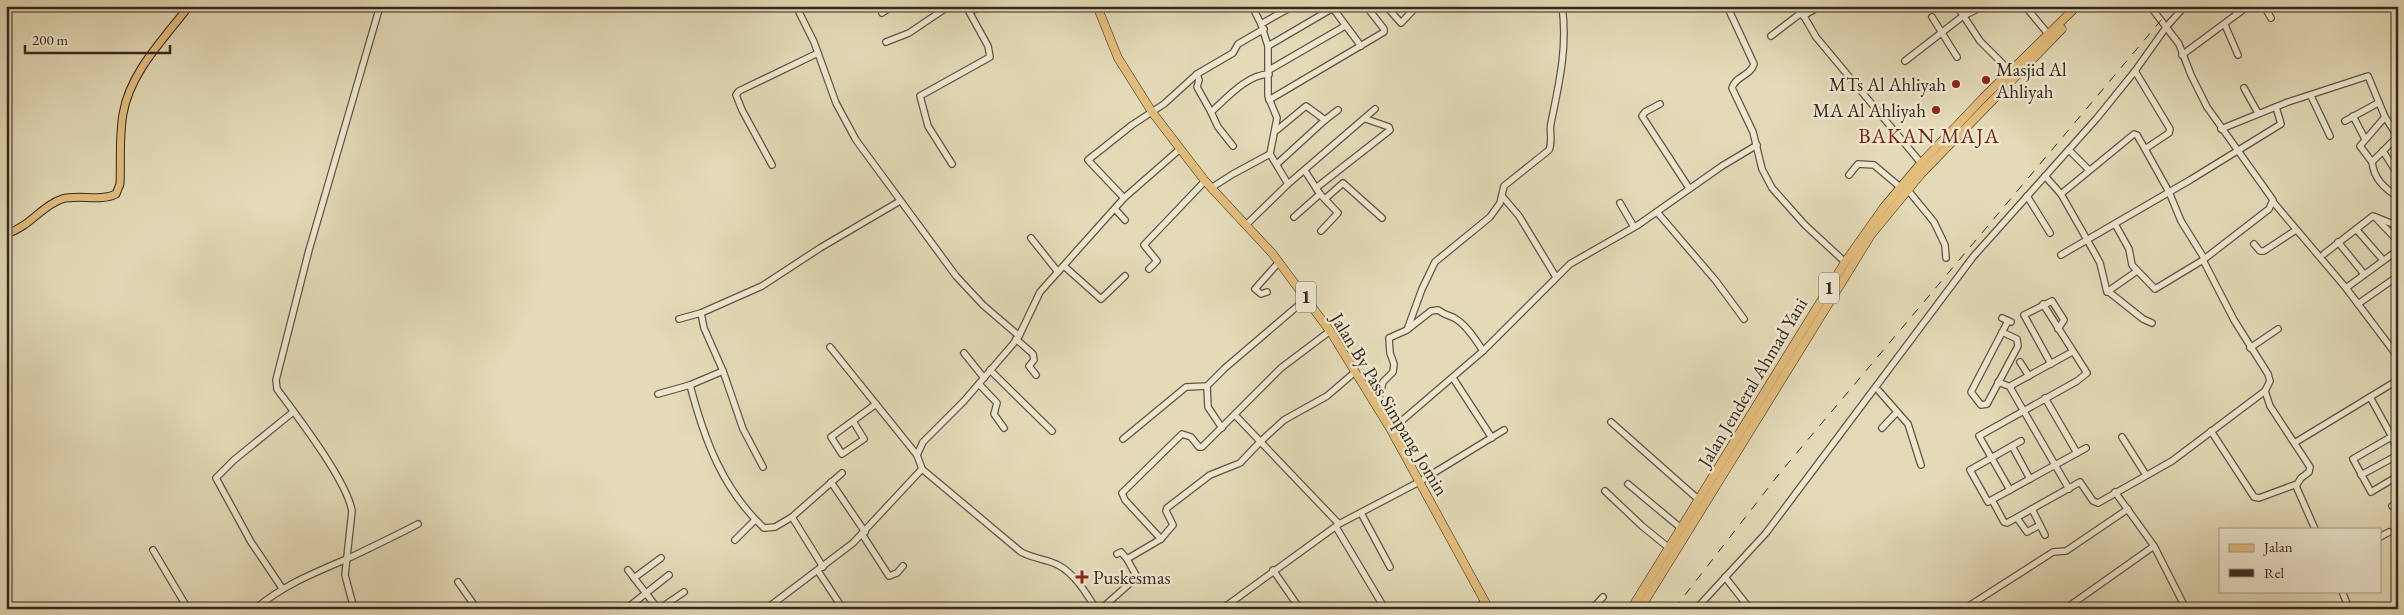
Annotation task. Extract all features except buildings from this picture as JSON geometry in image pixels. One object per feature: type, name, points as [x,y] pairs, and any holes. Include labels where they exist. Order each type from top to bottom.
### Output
[{"type":"highway","name":"Jalan By Pass Simpang Jomin","points":[[1097,6],[1118,58],[1152,112],[1205,181],[1247,224],[1279,262],[1330,331],[1391,430],[1487,605]]},
{"type":"highway","name":"Jalan Jenderal Ahmad Yani","points":[[1631,609],[1845,262],[1904,188],[1921,163],[2010,71],[2077,6]]},
{"type":"highway","name":"1","points":[[1640,609],[1852,264],[1904,188],[2084,6]]},
{"type":"main road","points":[[6,234],[28,224],[49,206],[60,200],[69,197],[110,197],[116,194],[120,184],[123,114],[131,88],[144,64],[189,6]]},
{"type":"street","points":[[354,609],[346,584],[346,559],[352,511],[350,502],[332,468],[277,389],[277,375],[309,250],[380,6]]},
{"type":"street","points":[[796,6],[818,53],[828,85],[848,128],[900,201],[973,295],[1018,337],[1033,354],[1034,360],[1029,366],[1036,375]]},
{"type":"street","points":[[882,13],[893,6]]},
{"type":"street","points":[[886,42],[909,33],[949,6]]},
{"type":"street","points":[[967,7],[973,10],[984,6]]},
{"type":"street","points":[[1124,198],[1088,160],[1132,125],[1164,104],[1197,74],[1233,53],[1238,44],[1292,6]]},
{"type":"street","points":[[1269,100],[1385,31],[1366,6]]},
{"type":"street","points":[[1386,6],[1400,23],[1413,8]]},
{"type":"street","points":[[1407,330],[1435,262],[1490,217],[1502,196],[1502,190],[1508,182],[1544,156],[1550,146],[1551,122],[1558,99],[1564,49],[1565,32],[1562,6]]},
{"type":"street","points":[[1727,6],[1754,64],[1750,72],[1734,83],[1732,88],[1747,117],[1757,145],[1762,169],[1772,188],[1805,225],[1845,262]]},
{"type":"street","points":[[1798,6],[1816,37],[1921,163]]},
{"type":"street","points":[[1771,36],[1802,15],[1820,6]]},
{"type":"street","points":[[1957,6],[1980,41],[2010,71]]},
{"type":"street","points":[[1905,61],[1963,16],[1984,6]]},
{"type":"street","points":[[2025,6],[2049,35]]},
{"type":"street","points":[[2150,6],[2179,44],[2199,92],[2237,152],[2274,202],[2346,288],[2398,357]]},
{"type":"street","points":[[1696,609],[1766,533],[1967,265],[2069,150],[2135,71],[2167,26],[2185,6]]},
{"type":"street","points":[[2182,55],[2225,25],[2248,6]]},
{"type":"street","points":[[2264,6],[2271,18]]},
{"type":"street","points":[[952,164],[928,126],[920,96],[990,57],[988,46],[967,7]]},
{"type":"street","points":[[1211,188],[1270,154],[1277,130],[1277,118],[1269,100],[1268,46],[1254,7]]},
{"type":"street","points":[[1268,46],[1332,7],[1361,46]]},
{"type":"street","points":[[1932,17],[1957,57]]},
{"type":"street","points":[[2225,25],[2238,55]]},
{"type":"street","points":[[1211,112],[1242,84],[1269,72],[1345,26]]},
{"type":"street","points":[[772,165],[742,110],[736,93],[818,53]]},
{"type":"street","points":[[2135,71],[2170,128],[2169,133],[2145,149]]},
{"type":"street","points":[[1197,74],[1199,80],[1197,87],[1218,127],[1233,146]]},
{"type":"street","points":[[2221,129],[2258,113],[2368,76],[2378,103],[2398,137],[2372,162]]},
{"type":"street","points":[[2244,88],[2258,113]]},
{"type":"street","points":[[2311,96],[2330,136]]},
{"type":"street","points":[[2345,121],[2378,103]]},
{"type":"street","points":[[1660,104],[1645,112],[1642,116],[1689,188]]},
{"type":"street","points":[[1277,130],[1306,106],[1325,120]]},
{"type":"street","points":[[2061,255],[2237,152],[2281,124],[2276,107]]},
{"type":"street","points":[[1247,224],[1288,184],[1366,119],[1375,109]]},
{"type":"street","points":[[1277,164],[1338,110]]},
{"type":"street","points":[[2353,116],[2365,139]]},
{"type":"street","points":[[2385,117],[2360,147],[2372,162],[2378,180],[2387,190],[2398,197]]},
{"type":"street","points":[[1316,188],[1390,130],[1389,127],[1366,119]]},
{"type":"street","points":[[1992,500],[2004,522],[2007,523],[2082,483],[2096,503],[2172,461],[2265,391],[2270,378],[2250,348],[2218,291],[2203,259],[2181,221],[2169,192],[2136,135],[2134,134],[2061,194]]},
{"type":"street","points":[[1391,430],[1483,351],[1556,277],[1579,257],[1634,227],[1689,188],[1757,145]]},
{"type":"street","points":[[917,455],[923,442],[964,401],[1018,337],[1035,297],[1124,198],[1180,149]]},
{"type":"street","points":[[2069,150],[2089,170]]},
{"type":"street","points":[[2384,151],[2398,175]]},
{"type":"street","points":[[1270,154],[1288,184]]},
{"type":"street","points":[[1849,175],[1858,164],[1874,165],[1904,188],[1934,222],[1945,245],[1946,258]]},
{"type":"street","points":[[1305,171],[1320,194],[1338,214],[1321,231]]},
{"type":"street","points":[[2045,176],[2061,194],[2100,263],[2106,291],[2110,292],[2143,319],[2152,323]]},
{"type":"street","points":[[1149,269],[1157,261],[1144,248],[1145,244],[1205,181]]},
{"type":"street","points":[[1325,199],[1343,183],[1382,218]]},
{"type":"street","points":[[1294,217],[1320,194]]},
{"type":"street","points":[[1502,196],[1519,216],[1556,277]]},
{"type":"street","points":[[2027,196],[2050,233]]},
{"type":"street","points":[[679,320],[701,313],[762,286],[820,248],[900,201]]},
{"type":"street","points":[[2115,224],[2129,249],[2132,266],[2157,288],[2203,259],[2269,209],[2274,202]]},
{"type":"street","points":[[1620,203],[1634,227]]},
{"type":"street","points":[[1114,209],[1125,220]]},
{"type":"street","points":[[1657,212],[1716,281],[1744,319]]},
{"type":"street","points":[[2374,215],[2398,226]]},
{"type":"street","points":[[2324,254],[2374,215]]},
{"type":"street","points":[[2374,215],[2398,241]]},
{"type":"street","points":[[2356,229],[2383,260]]},
{"type":"street","points":[[2254,244],[2260,251],[2264,251],[2296,230]]},
{"type":"street","points":[[1031,238],[1058,272]]},
{"type":"street","points":[[2338,242],[2364,274]]},
{"type":"street","points":[[2346,288],[2398,250]]},
{"type":"street","points":[[1267,292],[1261,294],[1255,289],[1279,262]]},
{"type":"street","points":[[1064,266],[1101,299],[1125,276]]},
{"type":"street","points":[[2110,292],[2137,271]]},
{"type":"street","points":[[2358,304],[2398,276]]},
{"type":"street","points":[[1222,428],[1208,407],[1208,386],[1225,368],[1307,298]]},
{"type":"street","points":[[2051,364],[2024,317],[2026,313],[2052,300],[2061,313],[2064,322],[2058,329]]},
{"type":"street","points":[[2010,490],[1978,436],[2077,381],[2087,373],[2043,304]]},
{"type":"street","points":[[1377,406],[1383,382],[1393,372],[1394,364],[1390,353],[1389,338],[1407,330],[1436,309],[1460,322],[1483,351]]},
{"type":"street","points":[[701,313],[704,328],[723,371],[743,429],[763,467]]},
{"type":"street","points":[[2002,318],[2010,322],[2002,332],[1971,395],[1981,405],[1985,406],[2019,341],[2002,332]]},
{"type":"street","points":[[2250,348],[2278,329]]},
{"type":"street","points":[[1161,539],[1121,494],[1182,434],[1191,437],[1202,448],[1281,368],[1330,331]]},
{"type":"street","points":[[830,347],[917,455],[922,469],[1021,552],[1032,558],[1054,563],[1061,567],[1081,588],[1096,609]]},
{"type":"street","points":[[2011,387],[2072,352]]},
{"type":"street","points":[[964,353],[984,378]]},
{"type":"street","points":[[2020,362],[2029,376]]},
{"type":"street","points":[[990,370],[1052,431]]},
{"type":"street","points":[[658,394],[690,385],[723,371]]},
{"type":"street","points":[[1127,558],[1161,539],[1173,524],[1166,510],[1167,508],[1210,475],[1240,464],[1261,440],[1284,420],[1327,396],[1355,372]]},
{"type":"street","points":[[1453,378],[1492,438]]},
{"type":"street","points":[[1866,402],[1879,391],[1883,379]]},
{"type":"street","points":[[2296,442],[2398,380]]},
{"type":"street","points":[[1998,382],[2011,387],[2069,489]]},
{"type":"street","points":[[979,384],[997,403],[994,414],[1004,428]]},
{"type":"street","points":[[690,385],[704,436],[712,455],[731,489],[755,520],[764,528],[769,529],[792,517],[842,473]]},
{"type":"street","points":[[1123,439],[1186,387],[1208,386]]},
{"type":"street","points":[[1879,391],[1909,426],[1921,466]]},
{"type":"street","points":[[2211,431],[2254,497],[2259,498],[2297,484],[2310,469],[2296,442],[2270,406],[2265,391]]},
{"type":"street","points":[[2361,475],[2398,456],[2395,435],[2370,397]]},
{"type":"street","points":[[2045,398],[2077,452]]},
{"type":"street","points":[[853,421],[865,438],[842,454],[831,437],[876,404]]},
{"type":"street","points":[[282,588],[251,542],[216,478],[234,460],[293,412]]},
{"type":"street","points":[[1882,428],[1897,412]]},
{"type":"street","points":[[1236,415],[1338,525],[1382,604]]},
{"type":"street","points":[[1611,422],[1699,500]]},
{"type":"street","points":[[1222,609],[1273,570],[1338,525],[1419,482],[1504,430]]},
{"type":"street","points":[[2395,435],[2354,458],[2371,492],[2398,476]]},
{"type":"street","points":[[2122,436],[2146,475]]},
{"type":"street","points":[[2022,441],[1970,471],[1987,501],[2086,448]]},
{"type":"street","points":[[2012,446],[2030,479]]},
{"type":"street","points":[[766,609],[818,571],[864,533],[922,469]]},
{"type":"street","points":[[832,482],[889,576],[897,574],[903,566]]},
{"type":"street","points":[[1628,484],[1682,529]]},
{"type":"street","points":[[2297,484],[2315,528]]},
{"type":"street","points":[[1605,490],[1642,526],[1669,548]]},
{"type":"street","points":[[2115,492],[2154,546],[2186,609]]},
{"type":"street","points":[[2032,509],[2045,534]]},
{"type":"street","points":[[1964,609],[2053,552],[2066,551],[2128,509]]},
{"type":"street","points":[[1361,513],[1390,567]]},
{"type":"street","points":[[792,517],[823,566]]},
{"type":"street","points":[[2018,518],[2027,532],[2040,524]]},
{"type":"street","points":[[735,540],[755,520]]},
{"type":"street","points":[[255,609],[282,588],[306,575],[346,559],[418,524]]},
{"type":"street","points":[[2382,536],[2389,532]]},
{"type":"street","points":[[2065,609],[2154,546]]},
{"type":"street","points":[[152,550],[188,609]]},
{"type":"street","points":[[1100,609],[1137,577],[1127,558],[1121,552],[1117,554]]},
{"type":"street","points":[[634,578],[662,558]]},
{"type":"street","points":[[628,570],[658,609],[684,592]]},
{"type":"street","points":[[1273,570],[1300,609]]},
{"type":"street","points":[[818,571],[843,609]]},
{"type":"street","points":[[626,609],[670,575]]},
{"type":"street","points":[[1725,577],[1750,609]]},
{"type":"street","points":[[458,582],[477,609]]},
{"type":"street","points":[[2342,592],[2349,609]]},
{"type":"street","points":[[1592,609],[1603,597]]},
{"type":"street","points":[[1475,609],[1487,605]]},
{"type":"railway","points":[[1674,609],[1779,474],[2173,6]]},
{"type":"place","name":"Masjid Al Ahliyah","points":[[1986,80]]},
{"type":"place","name":"MTs Al Ahliyah","points":[[1956,84]]},
{"type":"place","name":"MA Al Ahliyah","points":[[1936,110]]},
{"type":"place","name":"Puskesmas","points":[[1082,577]]},
{"type":"district","name":"BAKAN MAJA","points":[[1929,136]]}]
